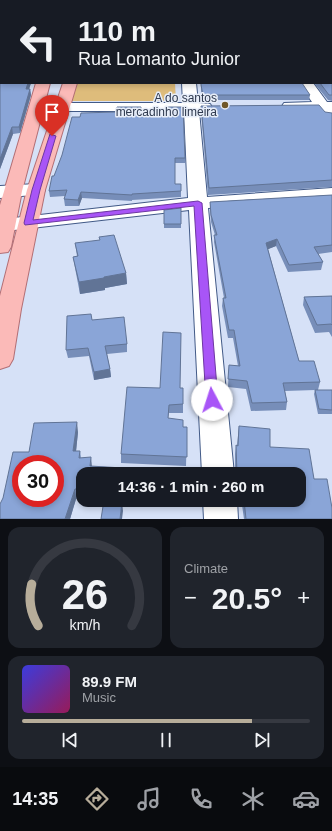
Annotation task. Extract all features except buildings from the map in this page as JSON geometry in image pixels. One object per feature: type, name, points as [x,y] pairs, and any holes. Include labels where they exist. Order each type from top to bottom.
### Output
[{"type":"main road","points":[[0,248],[5,225],[6,192],[25,151],[38,107],[43,84]]},
{"type":"main road","points":[[0,359],[9,309],[36,190],[70,84]]},
{"type":"main road","points":[[25,151],[48,150]]},
{"type":"street","points":[[189,84],[217,467]]},
{"type":"street","points":[[307,84],[327,106],[332,118]]},
{"type":"street","points":[[275,106],[327,106]]},
{"type":"street","points":[[38,107],[221,107]]},
{"type":"street","points":[[6,192],[36,190]]},
{"type":"street","points":[[5,225],[198,203],[332,194]]},
{"type":"street","points":[[221,507],[222,519]]},
{"type":"shaded area","points":[[72,84],[175,84],[176,101],[66,101]]},
{"type":"place","name":"A do santos mercadinho limeira","points":[[225,105]]},
{"type":"route","points":[[52,136],[28,223],[198,203],[212,400]]}]
